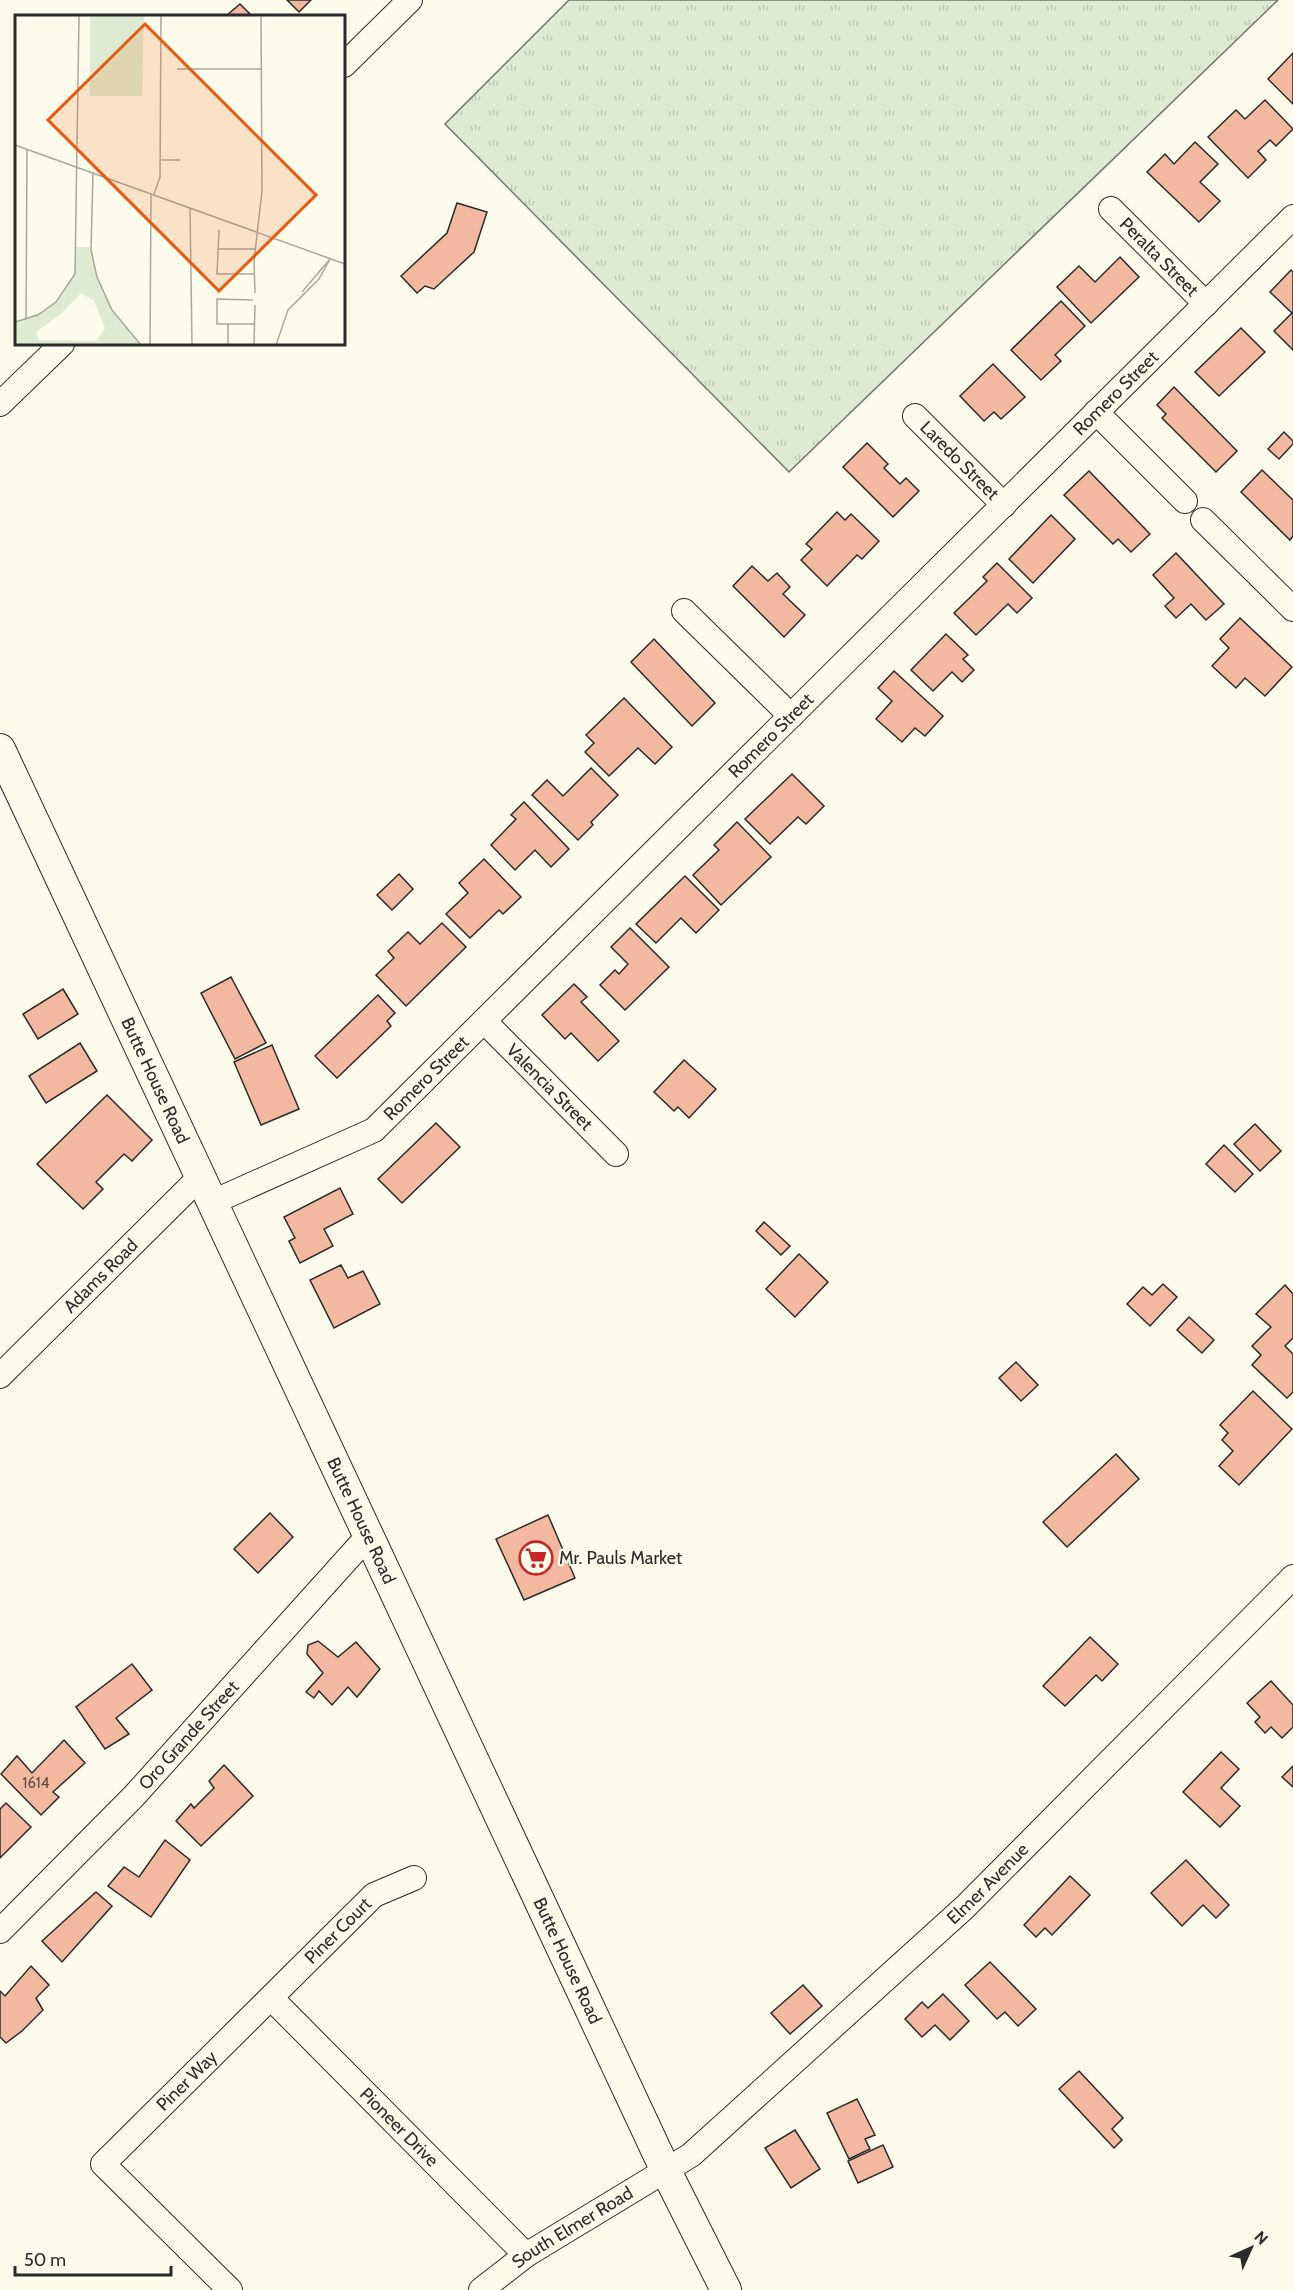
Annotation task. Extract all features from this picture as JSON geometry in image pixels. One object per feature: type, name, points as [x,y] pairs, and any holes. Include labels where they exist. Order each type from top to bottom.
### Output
[{"type":"main road","name":"Butte House Road","points":[[0,749],[665,2169],[726,2290]]},
{"type":"street","points":[[345,64],[410,0]]},
{"type":"street","name":"Peralta Street","points":[[1111,209],[1206,304]]},
{"type":"street","name":"Romero Street","points":[[207,1189],[374,1130],[1293,217]]},
{"type":"street","points":[[0,404],[61,345]]},
{"type":"street","points":[[1096,412],[1185,501]]},
{"type":"street","name":"Laredo Street","points":[[915,416],[1004,505]]},
{"type":"street","points":[[1203,520],[1293,609]]},
{"type":"street","points":[[684,610],[791,716]]},
{"type":"street","name":"Valencia Street","points":[[484,1021],[616,1154]]},
{"type":"street","name":"Adams Road","points":[[0,1376],[207,1189]]},
{"type":"street","name":"Oro Grande Street","points":[[0,1930],[134,1796],[369,1535]]},
{"type":"street","name":"Elmer Avenue","points":[[665,2169],[691,2155],[965,1907],[1293,1576]]},
{"type":"street","name":"Piner Court","points":[[271,1998],[374,1894],[414,1878]]},
{"type":"street","name":"Piner Way","points":[[230,2290],[103,2164],[271,1998]]},
{"type":"street","name":"Pioneer Drive","points":[[271,1998],[526,2254]]},
{"type":"street","name":"South Elmer Road","points":[[481,2290],[526,2254],[665,2169]]},
{"type":"green space","points":[[569,0],[1278,0],[789,472],[445,124]]},
{"type":"building","points":[[287,0],[311,0],[299,12]]},
{"type":"building","points":[[240,4],[251,15],[227,15]]},
{"type":"building","points":[[1293,53],[1293,104],[1268,79]]},
{"type":"building","points":[[1265,100],[1293,129],[1276,146],[1270,140],[1258,151],[1266,160],[1248,178],[1208,137],[1236,110],[1245,119]]},
{"type":"building","points":[[1195,142],[1218,164],[1200,182],[1220,201],[1199,222],[1147,172],[1165,154],[1174,164]]},
{"type":"building","points":[[457,203],[487,212],[474,252],[434,289],[425,286],[417,293],[401,276],[447,233]]},
{"type":"building","points":[[1120,257],[1139,277],[1091,323],[1057,287],[1079,266],[1095,282]]},
{"type":"building","points":[[1291,270],[1293,272],[1293,350],[1274,331],[1292,313],[1270,292]]},
{"type":"building","points":[[1061,301],[1085,326],[1055,355],[1061,361],[1041,380],[1011,350]]},
{"type":"building","points":[[1241,328],[1265,352],[1219,396],[1195,372]]},
{"type":"building","points":[[993,364],[1025,397],[1001,419],[994,412],[984,421],[960,396]]},
{"type":"building","points":[[1174,387],[1237,451],[1216,472],[1162,418],[1166,414],[1157,405]]},
{"type":"building","points":[[1284,432],[1293,444],[1279,459],[1268,449]]},
{"type":"building","points":[[867,443],[888,464],[884,468],[900,484],[906,478],[919,491],[893,517],[843,467]]},
{"type":"building","points":[[1262,470],[1293,500],[1293,536],[1290,540],[1241,492]]},
{"type":"building","points":[[1089,471],[1150,534],[1131,552],[1118,539],[1113,544],[1064,495]]},
{"type":"building","points":[[837,512],[845,520],[851,514],[879,541],[862,559],[857,555],[827,586],[801,560],[812,549],[806,544]]},
{"type":"building","points":[[1051,515],[1075,539],[1033,583],[1009,559]]},
{"type":"building","points":[[1176,553],[1224,604],[1206,620],[1191,604],[1176,618],[1165,606],[1174,598],[1153,575]]},
{"type":"building","points":[[997,563],[1032,598],[1017,613],[1008,604],[976,635],[954,613],[987,581],[983,577]]},
{"type":"building","points":[[752,566],[768,581],[777,573],[790,587],[783,594],[805,615],[784,637],[733,586]]},
{"type":"building","points":[[1240,618],[1292,667],[1265,696],[1245,678],[1236,688],[1212,666],[1229,648],[1220,639]]},
{"type":"building","points":[[946,634],[968,655],[963,659],[974,670],[962,682],[952,672],[933,691],[911,670]]},
{"type":"building","points":[[654,639],[715,703],[692,726],[631,662]]},
{"type":"building","points":[[894,671],[943,716],[925,736],[915,728],[902,742],[876,719],[892,701],[878,688]]},
{"type":"building","points":[[624,698],[672,747],[655,764],[638,748],[609,776],[585,752],[594,743],[586,735]]},
{"type":"building","points":[[591,768],[618,795],[591,822],[593,825],[578,840],[532,795],[547,780],[563,796]]},
{"type":"building","points":[[792,774],[824,806],[806,824],[798,817],[770,844],[745,819]]},
{"type":"building","points":[[524,802],[569,849],[551,867],[535,850],[515,870],[491,845],[516,819],[511,815]]},
{"type":"building","points":[[737,822],[771,857],[721,905],[693,875],[719,850],[714,845]]},
{"type":"building","points":[[484,859],[521,897],[503,914],[499,910],[470,938],[446,914],[468,893],[459,883]]},
{"type":"building","points":[[399,874],[413,889],[392,910],[377,895]]},
{"type":"building","points":[[685,876],[719,910],[696,933],[681,918],[656,943],[636,924]]},
{"type":"building","points":[[442,923],[466,947],[406,1006],[376,975],[394,958],[388,951],[408,932],[420,944]]},
{"type":"building","points":[[630,928],[669,967],[625,1010],[600,985],[615,970],[619,974],[628,964],[611,947]]},
{"type":"building","points":[[231,977],[266,1043],[235,1059],[201,993]]},
{"type":"building","points":[[574,984],[587,997],[581,1002],[619,1041],[598,1061],[571,1033],[565,1039],[542,1015]]},
{"type":"building","points":[[63,989],[78,1014],[38,1039],[23,1014]]},
{"type":"building","points":[[378,995],[395,1013],[387,1021],[391,1026],[337,1078],[315,1056]]},
{"type":"building","points":[[80,1043],[97,1071],[46,1103],[29,1076]]},
{"type":"building","points":[[272,1045],[299,1109],[261,1125],[234,1062]]},
{"type":"building","points":[[684,1060],[716,1089],[689,1118],[678,1107],[674,1111],[654,1092]]},
{"type":"building","points":[[107,1095],[152,1140],[132,1161],[124,1154],[96,1182],[103,1189],[83,1209],[37,1164]]},
{"type":"building","points":[[436,1123],[460,1147],[402,1203],[378,1179]]},
{"type":"building","points":[[1255,1124],[1281,1151],[1260,1171],[1234,1144]]},
{"type":"building","points":[[1224,1145],[1253,1174],[1235,1192],[1206,1164]]},
{"type":"building","points":[[340,1188],[353,1214],[324,1229],[333,1246],[300,1263],[289,1241],[295,1238],[284,1217]]},
{"type":"building","points":[[764,1222],[790,1246],[781,1255],[756,1231]]},
{"type":"building","points":[[799,1254],[828,1282],[795,1317],[766,1289]]},
{"type":"building","points":[[341,1265],[348,1278],[363,1271],[380,1304],[334,1328],[310,1280]]},
{"type":"building","points":[[1163,1284],[1177,1297],[1150,1326],[1127,1304],[1143,1287],[1152,1295]]},
{"type":"building","points":[[1285,1285],[1293,1294],[1293,1338],[1285,1346],[1293,1354],[1293,1392],[1287,1398],[1252,1365],[1261,1355],[1252,1346],[1271,1327],[1256,1314]]},
{"type":"building","points":[[1189,1317],[1214,1340],[1202,1353],[1177,1330]]},
{"type":"building","points":[[1016,1362],[1038,1385],[1021,1401],[999,1378]]},
{"type":"building","points":[[1253,1391],[1292,1429],[1239,1485],[1219,1466],[1233,1451],[1222,1440],[1228,1433],[1220,1425]]},
{"type":"building","points":[[1116,1454],[1139,1479],[1067,1547],[1043,1522]]},
{"type":"building","points":[[270,1513],[293,1537],[258,1573],[234,1549]]},
{"type":"building","name":"Mr. Pauls Market","points":[[548,1515],[575,1578],[524,1600],[496,1539]]},
{"type":"building","points":[[1090,1637],[1118,1664],[1102,1681],[1096,1675],[1065,1706],[1043,1686]]},
{"type":"building","points":[[318,1641],[338,1657],[356,1642],[380,1669],[357,1697],[348,1687],[332,1705],[319,1691],[314,1698],[306,1692],[323,1673],[307,1654],[308,1645]]},
{"type":"building","points":[[132,1664],[152,1690],[116,1718],[129,1734],[105,1749],[76,1707]]},
{"type":"building","points":[[1271,1681],[1293,1705],[1293,1727],[1282,1738],[1271,1727],[1265,1733],[1255,1722],[1260,1717],[1247,1703]]},
{"type":"building","points":[[64,1740],[85,1763],[53,1792],[59,1797],[41,1815],[1,1774],[17,1756],[32,1773]]},
{"type":"building","points":[[1221,1752],[1239,1769],[1221,1788],[1240,1806],[1220,1827],[1183,1792]]},
{"type":"building","points":[[224,1765],[253,1796],[201,1846],[176,1821],[191,1804],[194,1808],[214,1788],[209,1781]]},
{"type":"building","points":[[1293,1766],[1293,1787],[1282,1777]]},
{"type":"building","points":[[6,1803],[31,1827],[0,1858],[0,1809]]},
{"type":"building","points":[[165,1840],[190,1860],[151,1917],[108,1886],[124,1867],[139,1877]]},
{"type":"building","points":[[1186,1860],[1229,1905],[1216,1918],[1203,1905],[1182,1926],[1151,1893]]},
{"type":"building","points":[[1070,1876],[1090,1895],[1052,1935],[1045,1928],[1036,1937],[1024,1925]]},
{"type":"building","points":[[96,1892],[112,1906],[62,1962],[42,1941]]},
{"type":"building","points":[[990,1962],[1036,2009],[1018,2026],[1005,2012],[997,2019],[965,1985]]},
{"type":"building","points":[[31,1966],[49,1985],[36,1998],[43,2010],[6,2043],[0,2037],[0,1991],[5,1996]]},
{"type":"building","points":[[803,1985],[822,2006],[790,2034],[771,2013]]},
{"type":"building","points":[[943,1994],[969,2021],[950,2040],[935,2025],[922,2037],[905,2019],[922,2002],[928,2008]]},
{"type":"building","points":[[1079,2071],[1123,2118],[1112,2129],[1122,2140],[1114,2148],[1059,2089]]},
{"type":"building","points":[[857,2099],[875,2135],[865,2139],[870,2149],[849,2159],[827,2113]]},
{"type":"building","points":[[795,2130],[820,2169],[791,2188],[765,2148]]},
{"type":"building","points":[[883,2145],[893,2167],[858,2183],[848,2161]]},
{"type":"place","name":"Mr. Pauls Market","points":[[536,1558]]}]
